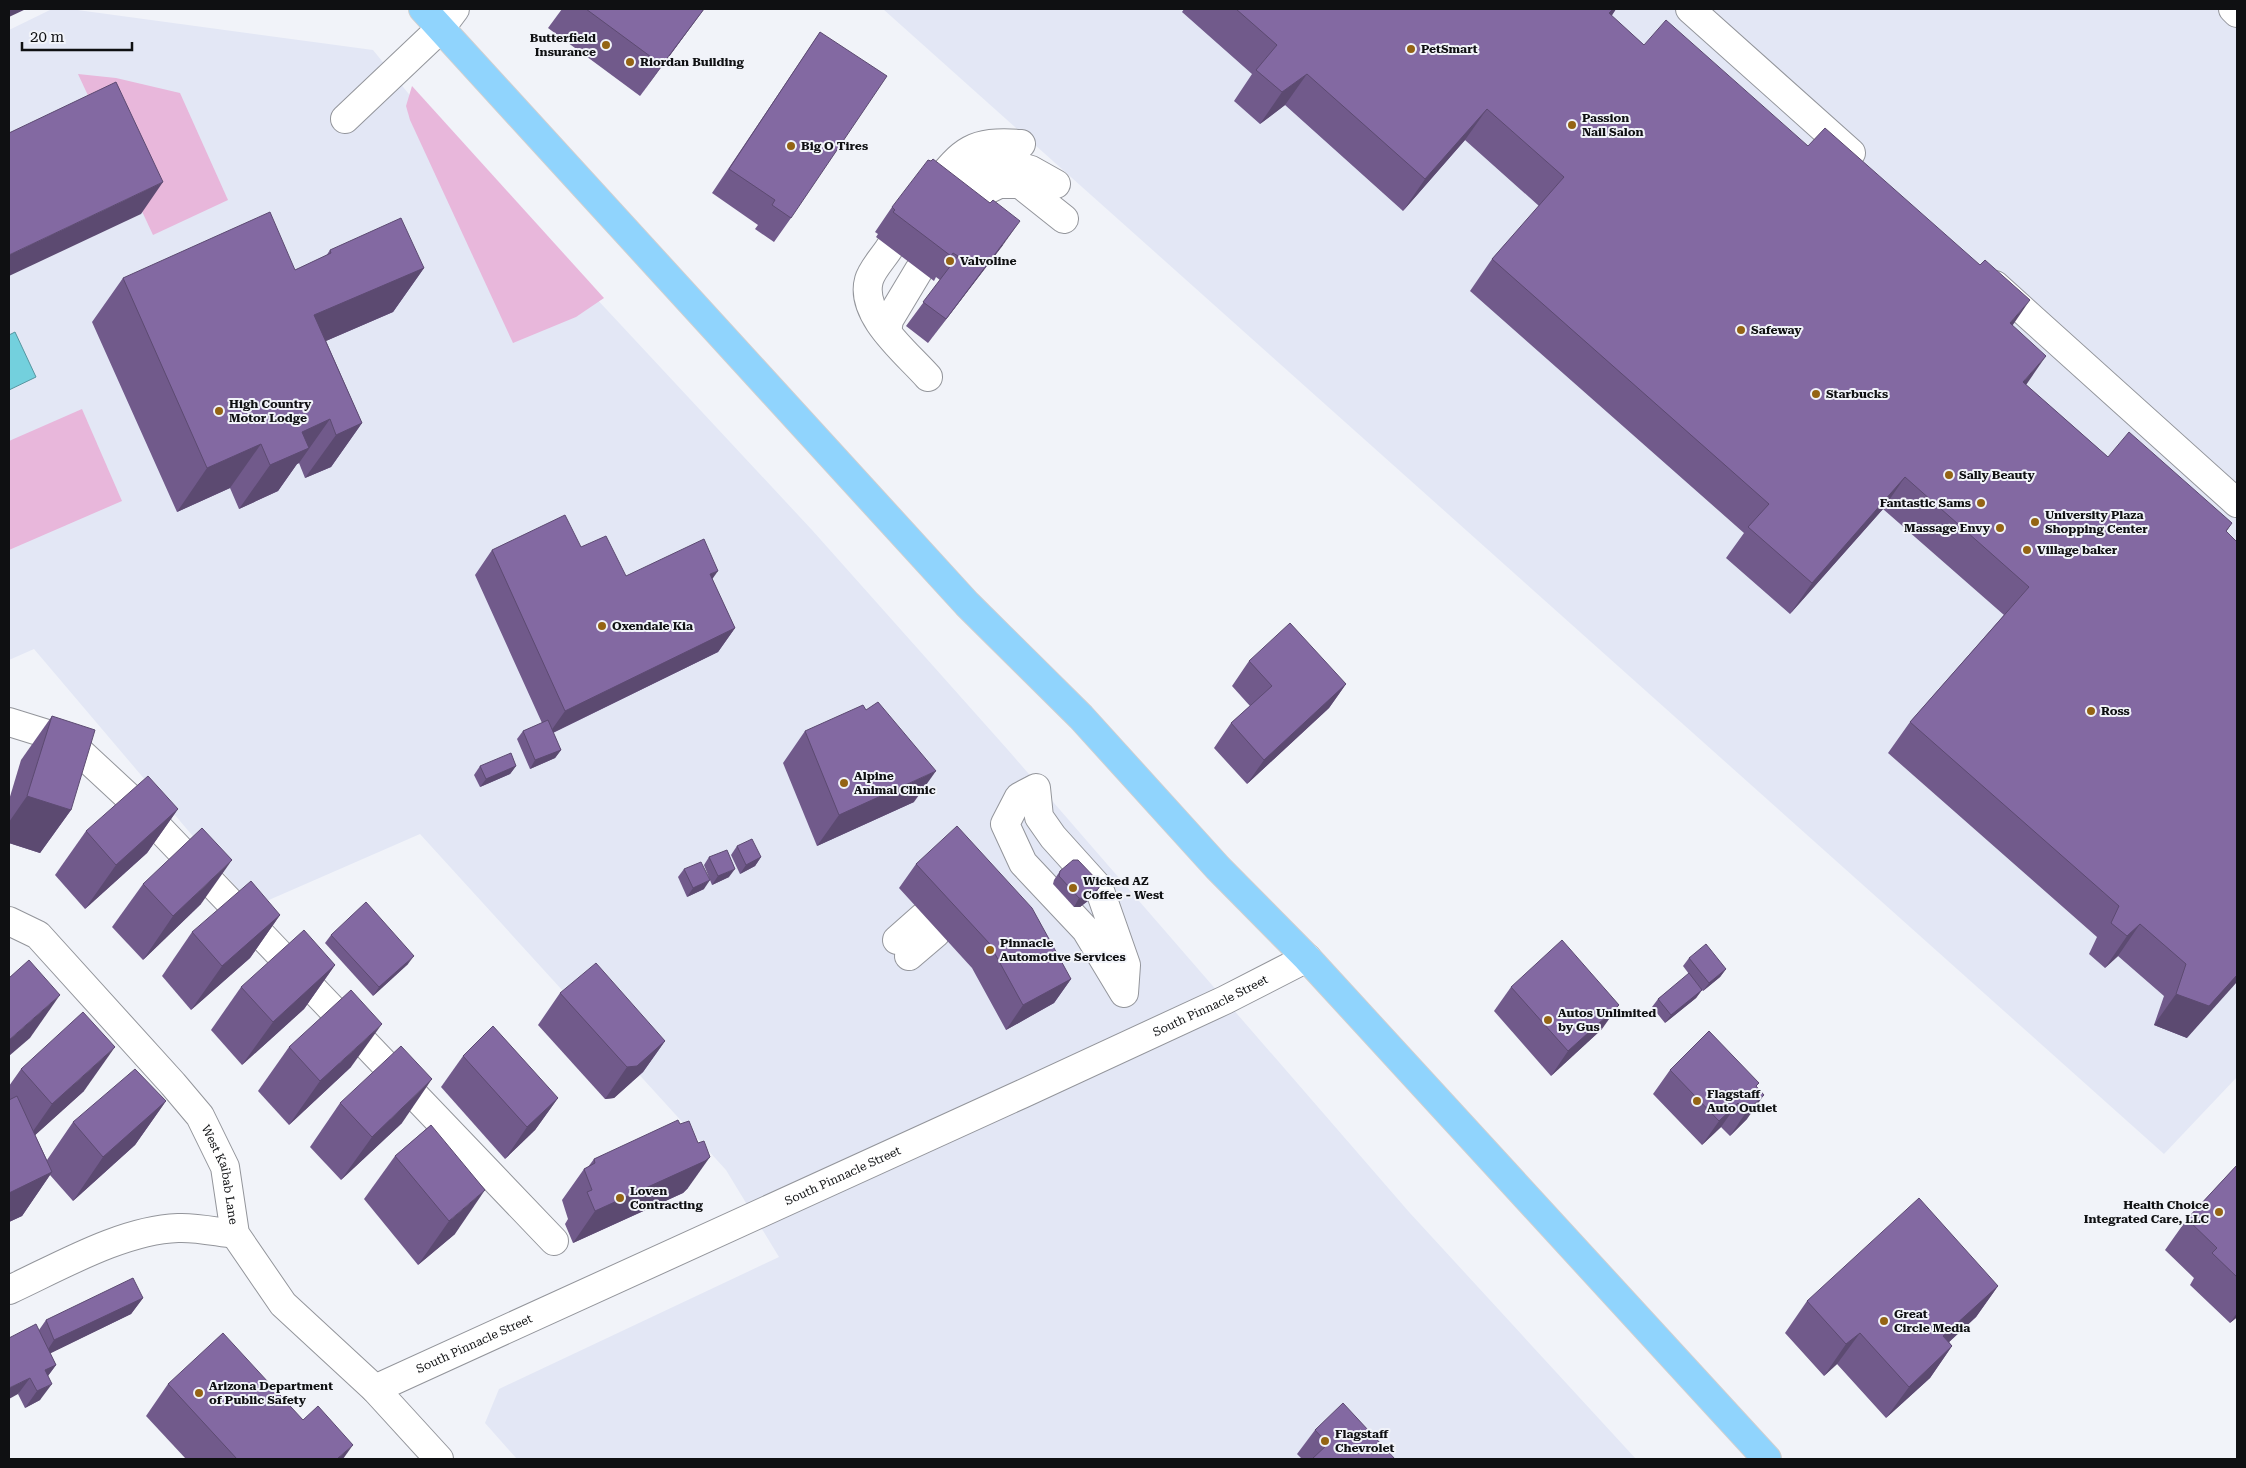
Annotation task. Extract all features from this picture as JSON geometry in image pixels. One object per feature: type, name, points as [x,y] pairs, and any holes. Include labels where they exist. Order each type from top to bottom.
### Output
[{"type":"main road","points":[[422,9],[448,19],[967,604],[1081,717],[1255,906],[1307,958],[1766,1459]]},
{"type":"street","points":[[1690,9],[1866,168]]},
{"type":"street","points":[[2233,9],[2237,13]]},
{"type":"street","points":[[345,119],[448,19]]},
{"type":"street","points":[[944,205],[956,159],[966,151],[979,145],[999,143],[1021,144]]},
{"type":"street","points":[[944,205],[967,176],[983,167],[1008,163],[1030,170],[1056,184]]},
{"type":"street","points":[[944,205],[999,184],[1020,184],[1064,219]]},
{"type":"street","points":[[881,324],[889,320],[905,259],[869,279],[868,302],[881,324],[928,377]]},
{"type":"street","points":[[1980,270],[2237,503]]},
{"type":"street","points":[[9,722],[67,740],[136,804],[554,1240]]},
{"type":"street","points":[[1036,788],[1039,817],[1053,837],[1099,888],[1126,965],[1124,993],[1086,930],[1023,863],[1005,824],[1019,797],[1036,788]]},
{"type":"street","points":[[897,940],[923,917],[897,940]]},
{"type":"street","name":"West Kaibab Lane","points":[[9,921],[38,935],[200,1116],[225,1167],[235,1234],[283,1304],[375,1389],[439,1459]]},
{"type":"street","name":"South Pinnacle Street","points":[[375,1389],[1022,1094],[1225,1000],[1307,958]]},
{"type":"street","points":[[9,1290],[103,1247],[145,1233],[178,1228],[235,1234]]},
{"type":"shaded area","points":[[52,9],[70,9],[373,50],[430,120],[812,530],[1008,750],[1409,1212],[1636,1459],[517,1459],[485,1423],[499,1389],[779,1257],[726,1170],[420,834],[253,907],[34,649],[9,660],[9,30]]},
{"type":"shaded area","points":[[883,9],[2237,9],[2237,1077],[2164,1154]]},
{"type":"shaded area","points":[[78,74],[116,78],[180,93],[228,200],[153,235]]},
{"type":"shaded area","points":[[412,86],[604,298],[576,317],[513,343],[410,120],[406,106]]},
{"type":"shaded area","points":[[82,409],[122,501],[9,550],[9,441]]},
{"type":"water","points":[[15,332],[36,377],[9,390],[9,335]]},
{"type":"building","points":[[586,9],[704,9],[662,65]]},
{"type":"building","name":"University Plaza Shopping Center","points":[[1236,9],[1613,9],[1609,13],[1644,45],[1666,20],[1808,146],[1825,128],[1980,265],[1985,260],[2030,300],[2010,323],[2046,356],[2023,382],[2108,457],[2129,432],[2232,523],[2226,531],[2237,542],[2237,975],[2209,1006],[2176,994],[2186,964],[2140,924],[2127,936],[2111,923],[2119,906],[1910,722],[2029,587],[1905,477],[1812,583],[1748,527],[1769,504],[1492,259],[1564,177],[1487,109],[1425,179],[1307,74],[1282,92],[1256,70],[1277,45]]},
{"type":"building","name":"Big O Tires","points":[[820,32],[887,76],[791,218],[772,205],[775,200],[729,169]]},
{"type":"building","points":[[116,82],[163,182],[9,255],[9,133]]},
{"type":"building","name":"Valvoline","points":[[933,159],[990,203],[993,200],[1020,221],[946,319],[923,302],[958,256],[953,253],[951,256],[893,212],[895,210],[892,207],[928,160],[931,161]]},
{"type":"building","name":"High Country Motor Lodge","points":[[270,212],[295,270],[331,253],[330,250],[401,218],[424,268],[314,315],[362,423],[336,435],[330,419],[302,432],[309,448],[270,465],[261,444],[207,468],[123,278]]},
{"type":"building","name":"Oxendale Kia","points":[[565,515],[581,547],[606,536],[626,576],[704,539],[718,571],[710,574],[735,628],[565,711],[492,550]]},
{"type":"building","points":[[1290,623],[1346,684],[1264,760],[1231,723],[1272,686],[1249,661]]},
{"type":"building","points":[[878,702],[936,771],[839,815],[805,731],[863,705],[866,710]]},
{"type":"building","points":[[52,716],[95,730],[71,810],[27,796]]},
{"type":"building","points":[[548,720],[561,750],[535,760],[523,731]]},
{"type":"building","points":[[511,753],[516,766],[486,779],[480,766]]},
{"type":"building","points":[[148,776],[178,809],[116,865],[86,831]]},
{"type":"building","points":[[957,826],[1032,908],[1071,979],[1023,1005],[989,943],[916,864]]},
{"type":"building","points":[[202,828],[232,860],[173,916],[143,884]]},
{"type":"building","points":[[752,839],[761,857],[746,865],[737,846]]},
{"type":"building","points":[[727,850],[735,869],[718,876],[709,857]]},
{"type":"building","points":[[1073,860],[1078,860],[1099,882],[1099,888],[1086,899],[1079,898],[1059,876],[1060,871]]},
{"type":"building","points":[[701,862],[710,880],[693,888],[684,869]]},
{"type":"building","points":[[251,881],[280,915],[222,966],[192,932]]},
{"type":"building","points":[[366,902],[414,956],[379,987],[331,935]]},
{"type":"building","points":[[304,930],[335,965],[273,1022],[241,987]]},
{"type":"building","points":[[1562,940],[1619,1005],[1568,1051],[1511,987]]},
{"type":"building","points":[[1706,944],[1726,969],[1709,983],[1689,958]]},
{"type":"building","points":[[29,960],[60,995],[9,1040],[9,978]]},
{"type":"building","points":[[596,963],[665,1041],[637,1066],[627,1067],[560,993]]},
{"type":"building","points":[[1689,973],[1702,990],[1671,1015],[1658,999]]},
{"type":"building","points":[[351,990],[382,1024],[320,1081],[289,1047]]},
{"type":"building","points":[[83,1012],[115,1047],[52,1104],[21,1069]]},
{"type":"building","points":[[493,1026],[558,1098],[527,1127],[463,1056]]},
{"type":"building","points":[[1709,1031],[1759,1083],[1756,1086],[1764,1095],[1747,1111],[1738,1103],[1719,1121],[1670,1070]]},
{"type":"building","points":[[401,1046],[432,1079],[372,1137],[340,1103]]},
{"type":"building","points":[[135,1069],[166,1101],[103,1157],[73,1122]]},
{"type":"building","points":[[17,1096],[52,1172],[9,1193],[9,1100]]},
{"type":"building","points":[[678,1120],[680,1124],[689,1121],[698,1143],[704,1141],[710,1157],[595,1211],[587,1192],[592,1190],[584,1169],[595,1163],[594,1159]]},
{"type":"building","points":[[431,1125],[485,1190],[449,1221],[395,1156]]},
{"type":"building","points":[[2237,1165],[2237,1277],[2212,1253],[2217,1248],[2187,1219]]},
{"type":"building","name":"Great Circle Media","points":[[1919,1198],[1998,1286],[1943,1336],[1952,1346],[1909,1387],[1860,1333],[1846,1344],[1807,1301]]},
{"type":"building","points":[[133,1278],[143,1298],[54,1340],[46,1320]]},
{"type":"building","points":[[36,1324],[56,1365],[45,1370],[52,1384],[37,1391],[30,1378],[9,1388],[9,1338]]},
{"type":"building","points":[[223,1333],[303,1420],[318,1406],[353,1445],[337,1459],[237,1459],[168,1384]]},
{"type":"building","points":[[1343,1403],[1395,1459],[1312,1459],[1328,1444],[1315,1430]]},
{"type":"place","name":"Butterfield Insurance","points":[[606,45]]},
{"type":"place","name":"PetSmart","points":[[1411,49]]},
{"type":"place","name":"Riordan Building","points":[[630,62]]},
{"type":"place","name":"Passion Nail Salon","points":[[1572,125]]},
{"type":"place","name":"Big O Tires","points":[[791,146]]},
{"type":"place","name":"Valvoline","points":[[950,261]]},
{"type":"place","name":"Safeway","points":[[1741,330]]},
{"type":"place","name":"Starbucks","points":[[1816,394]]},
{"type":"place","name":"High Country Motor Lodge","points":[[219,411]]},
{"type":"place","name":"Sally Beauty","points":[[1949,475]]},
{"type":"place","name":"Fantastic Sams","points":[[1981,503]]},
{"type":"place","name":"University Plaza Shopping Center","points":[[2035,522]]},
{"type":"place","name":"Massage Envy","points":[[2000,528]]},
{"type":"place","name":"Village baker","points":[[2027,550]]},
{"type":"place","name":"Oxendale Kia","points":[[602,626]]},
{"type":"place","name":"Ross","points":[[2091,711]]},
{"type":"place","name":"Alpine Animal Clinic","points":[[844,783]]},
{"type":"place","name":"Wicked AZ Coffee - West","points":[[1073,888]]},
{"type":"place","name":"Pinnacle Automotive Services","points":[[990,950]]},
{"type":"place","name":"Autos Unlimited by Gus","points":[[1548,1020]]},
{"type":"place","name":"Flagstaff Auto Outlet","points":[[1697,1101]]},
{"type":"place","name":"Loven Contracting","points":[[620,1198]]},
{"type":"place","name":"Health Choice Integrated Care, LLC","points":[[2219,1212]]},
{"type":"place","name":"Great Circle Media","points":[[1884,1321]]},
{"type":"place","name":"Arizona Department of Public Safety","points":[[199,1393]]},
{"type":"place","name":"Flagstaff Chevrolet","points":[[1325,1441]]}]
